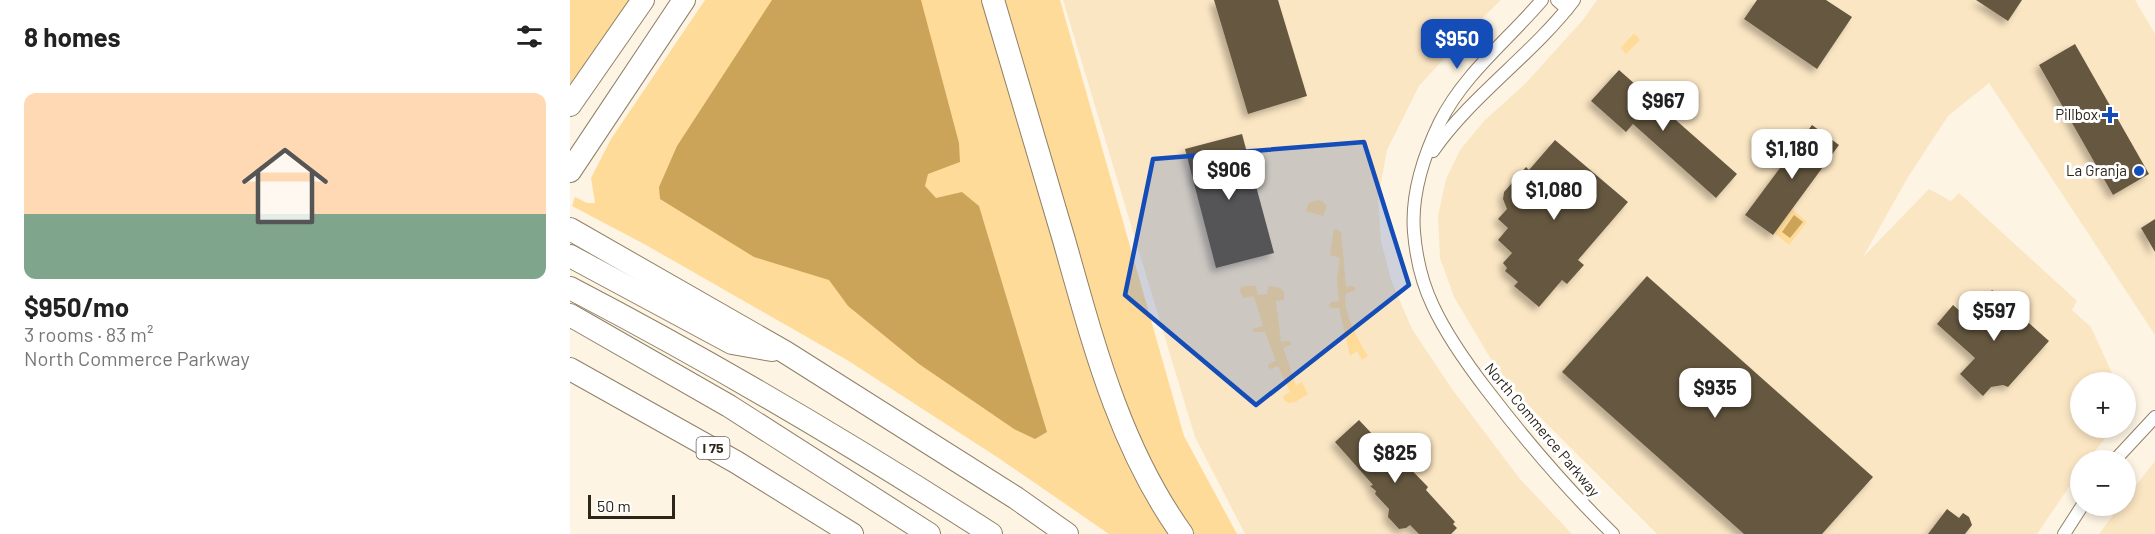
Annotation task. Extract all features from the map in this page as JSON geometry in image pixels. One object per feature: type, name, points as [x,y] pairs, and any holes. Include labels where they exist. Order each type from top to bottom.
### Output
[{"type":"highway","points":[[570,105],[643,0]]},
{"type":"highway","points":[[571,169],[684,0]]},
{"type":"highway","points":[[993,0],[1094,346],[1116,411],[1143,470],[1182,534]]},
{"type":"highway","points":[[570,229],[785,352],[1016,498],[1067,534]]},
{"type":"highway","points":[[570,256],[732,343],[785,352]]},
{"type":"highway","points":[[570,288],[826,431],[991,534]]},
{"type":"highway","points":[[570,315],[729,406],[929,534]]},
{"type":"highway","name":"I 75","points":[[570,369],[726,456],[852,534]]},
{"type":"street","name":"North Commerce Parkway","points":[[1542,0],[1481,64],[1454,99],[1441,121],[1422,170],[1414,202],[1413,229],[1423,281],[1436,313],[1474,373],[1554,473],[1613,534]]},
{"type":"street","points":[[1557,0],[1571,4]]},
{"type":"street","name":"North Commerce Parkway","points":[[1422,170],[1434,148],[1453,126],[1517,63],[1571,4]]},
{"type":"street","points":[[2124,450],[2155,417]]},
{"type":"street","points":[[2064,534],[2076,516]]},
{"type":"highlighted area","points":[[1364,142],[1409,285],[1256,405],[1125,295],[1153,159]]},
{"type":"shaded area","points":[[570,0],[630,0],[570,84]]},
{"type":"shaded area","points":[[705,0],[982,0],[1002,68],[1048,202],[1176,534],[1109,534],[1000,459],[847,360],[646,245],[572,206],[575,197],[587,203],[595,203],[591,178],[611,139]]},
{"type":"shaded area","points":[[772,0],[921,0],[959,143],[960,162],[928,174],[925,186],[936,198],[962,192],[979,206],[1047,432],[1035,439],[1014,429],[919,364],[848,306],[829,280],[754,257],[660,199],[659,187],[677,146]]},
{"type":"shaded area","points":[[1003,0],[1060,0],[1184,436],[1237,534],[1191,534],[1127,420]]},
{"type":"shaded area","points":[[1063,0],[1501,0],[1419,86],[1387,150],[1378,199],[1381,241],[1391,280],[1412,329],[1452,389],[1520,479],[1572,534],[1246,534],[1244,532],[1195,437]]},
{"type":"shaded area","points":[[1597,0],[2135,0],[2155,34],[2155,335],[1989,83],[1948,116],[1908,177],[1863,257],[1929,189],[1951,201],[1959,193],[2077,301],[2072,310],[2091,327],[2111,372],[2070,372],[2070,438],[2105,438],[2096,450],[2070,450],[2070,486],[2037,534],[1657,534],[1524,401],[1492,361],[1454,297],[1440,258],[1438,216],[1446,179],[1460,150],[1485,120],[1525,84],[1582,21]]},
{"type":"shaded area","points":[[1633,34],[1640,40],[1626,54],[1621,48]]},
{"type":"shaded area","points":[[1318,200],[1327,206],[1323,216],[1306,211],[1309,203]]},
{"type":"shaded area","points":[[1792,209],[1807,222],[1789,245],[1774,233]]},
{"type":"shaded area","points":[[1794,215],[1803,222],[1790,238],[1782,232]]},
{"type":"shaded area","points":[[1336,229],[1341,232],[1346,287],[1356,288],[1346,293],[1345,300],[1352,325],[1368,356],[1362,360],[1357,351],[1350,356],[1339,308],[1329,306],[1331,302],[1339,301],[1337,279],[1340,258],[1330,255]]},
{"type":"shaded area","points":[[1256,286],[1258,295],[1267,294],[1269,286],[1280,288],[1284,292],[1284,300],[1276,301],[1281,342],[1289,341],[1292,344],[1283,348],[1296,385],[1302,382],[1308,394],[1295,402],[1289,403],[1284,400],[1283,396],[1290,392],[1278,366],[1270,369],[1268,367],[1276,361],[1265,332],[1253,332],[1253,329],[1263,326],[1254,296],[1243,298],[1240,291],[1241,287]]},
{"type":"shaded area","points":[[2155,461],[2155,534],[2099,534],[2112,516],[2136,516],[2136,485]]},
{"type":"building","points":[[1214,0],[1278,0],[1307,96],[1248,114]]},
{"type":"building","points":[[1757,0],[1826,0],[1852,17],[1817,69],[1744,19]]},
{"type":"building","points":[[1976,0],[2022,0],[2008,21]]},
{"type":"building","points":[[2075,44],[2149,174],[2113,195],[2039,65]]},
{"type":"building","points":[[1619,70],[1737,174],[1716,198],[1633,124],[1626,132],[1591,101]]},
{"type":"building","points":[[1812,125],[1839,145],[1773,235],[1745,215]]},
{"type":"building","points":[[1242,134],[1274,253],[1216,268],[1185,149]]},
{"type":"building","points":[[1555,140],[1628,202],[1578,260],[1584,265],[1567,284],[1562,280],[1539,307],[1514,286],[1518,282],[1505,271],[1507,268],[1503,263],[1512,253],[1498,240],[1508,228],[1498,219],[1507,209],[1503,199],[1504,192],[1526,167],[1529,170]]},
{"type":"building","points":[[2155,219],[2155,252],[2141,228]]},
{"type":"building","points":[[1647,276],[1873,477],[1822,534],[1744,534],[1562,372]]},
{"type":"building","points":[[1992,290],[2049,341],[2008,387],[2003,385],[1991,387],[1983,396],[1960,374],[1975,358],[1937,324],[1953,305],[1968,318]]},
{"type":"building","points":[[1359,420],[1393,456],[1395,453],[1428,487],[1426,490],[1455,522],[1453,524],[1457,528],[1451,534],[1419,534],[1410,525],[1399,529],[1388,517],[1389,509],[1375,494],[1376,491],[1370,486],[1373,485],[1335,442]]},
{"type":"building","points":[[1947,509],[1959,518],[1963,513],[1969,517],[1972,525],[1965,534],[1928,534]]},
{"type":"place","name":"Pillbox","points":[[2110,115]]},
{"type":"place","name":"La Granja","points":[[2139,171]]}]
